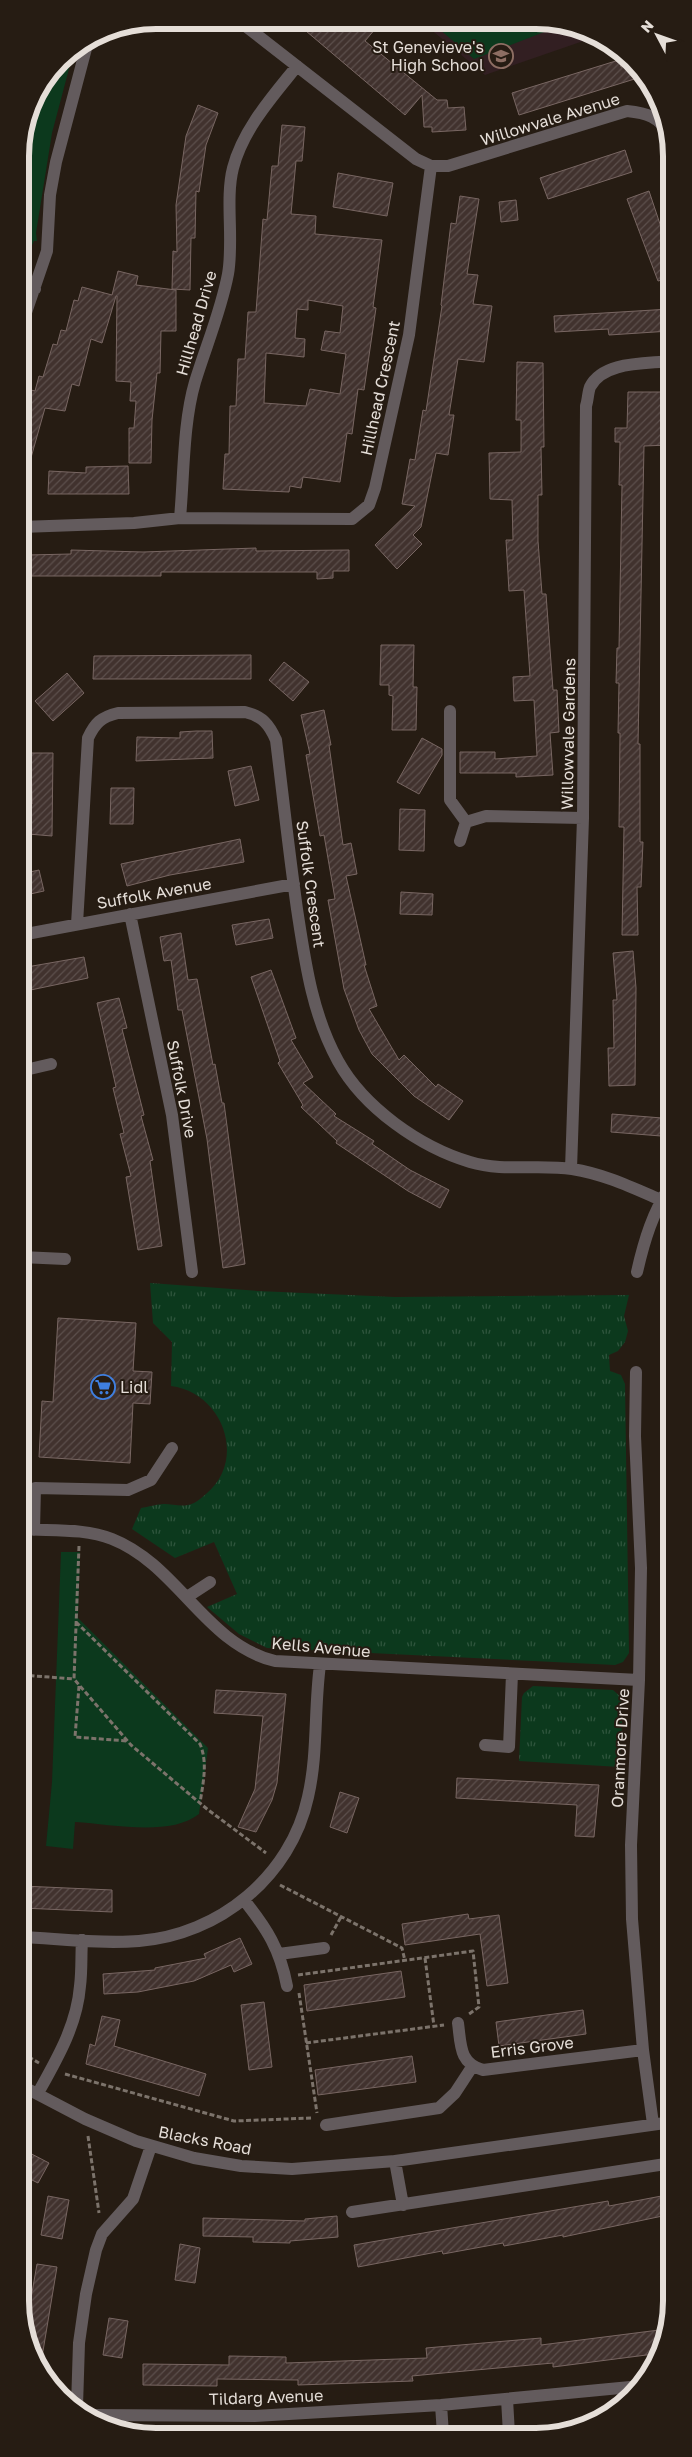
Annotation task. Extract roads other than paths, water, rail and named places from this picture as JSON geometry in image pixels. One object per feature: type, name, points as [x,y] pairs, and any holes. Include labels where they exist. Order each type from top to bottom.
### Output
[{"type":"street","points":[[250,29],[416,159],[431,166]]},
{"type":"street","points":[[29,305],[47,250],[50,196],[56,162],[86,50]]},
{"type":"street","name":"Hillhead Drive","points":[[180,518],[189,413],[195,383],[223,298],[228,271],[231,246],[232,169],[240,147],[253,125],[297,66]]},
{"type":"street","name":"Willowvale Avenue","points":[[431,166],[448,166],[627,111],[645,112],[658,120]]},
{"type":"street","name":"Hillhead Crescent","points":[[29,527],[134,523],[180,518],[352,518],[369,505],[375,488],[409,335],[431,166]]},
{"type":"street","points":[[29,287],[35,289]]},
{"type":"street","name":"Willowvale Gardens","points":[[571,1169],[583,818],[586,406],[590,387],[599,376],[615,368],[663,363]]},
{"type":"street","points":[[450,711],[450,800],[466,822]]},
{"type":"street","name":"Suffolk Crescent","points":[[77,924],[88,738],[94,724],[105,716],[118,713],[245,712],[265,720],[276,740],[307,973],[325,1033],[338,1061],[353,1084],[386,1116],[417,1137],[459,1158],[491,1166],[571,1169],[627,1184],[661,1200]]},
{"type":"street","points":[[466,822],[486,816],[583,818]]},
{"type":"street","points":[[460,841],[466,822]]},
{"type":"street","name":"Suffolk Avenue","points":[[29,933],[294,884]]},
{"type":"street","name":"Suffolk Drive","points":[[130,914],[172,1115],[192,1272]]},
{"type":"street","points":[[29,1069],[51,1064]]},
{"type":"street","points":[[637,1272],[644,1241],[663,1197]]},
{"type":"street","points":[[29,1257],[65,1259]]},
{"type":"street","name":"Oranmore Drive","points":[[636,1372],[635,1436],[640,1568],[639,1680],[631,1855],[632,1919],[643,2050],[653,2124]]},
{"type":"street","points":[[29,1524],[35,1488],[128,1490],[151,1480],[172,1448]]},
{"type":"street","name":"Kells Avenue","points":[[29,1530],[80,1533],[111,1539],[131,1548],[166,1575],[216,1628],[244,1650],[259,1657],[275,1661],[320,1665],[639,1680]]},
{"type":"street","points":[[187,1597],[210,1582]]},
{"type":"street","points":[[29,1937],[138,1941],[168,1938],[205,1924],[244,1900],[279,1862],[303,1818],[312,1776],[320,1665]]},
{"type":"street","points":[[486,1745],[509,1747],[512,1674]]},
{"type":"street","points":[[244,1900],[271,1936],[279,1954],[287,1986]]},
{"type":"street","points":[[38,2093],[70,2032],[80,1986],[82,1940]]},
{"type":"street","points":[[279,1954],[324,1948]]},
{"type":"street","name":"Erris Grove","points":[[458,2023],[462,2053],[472,2067],[483,2070],[643,2050]]},
{"type":"street","points":[[326,2125],[439,2108],[455,2093],[472,2067]]},
{"type":"street","name":"Blacks Road","points":[[29,2089],[85,2119],[151,2146],[194,2158],[241,2166],[292,2168],[395,2161],[663,2123]]},
{"type":"street","points":[[77,2401],[79,2343],[86,2294],[102,2234],[133,2199],[151,2146]]},
{"type":"street","points":[[395,2161],[403,2204]]},
{"type":"street","points":[[352,2212],[663,2163]]},
{"type":"street","name":"Tildarg Avenue","points":[[100,2415],[255,2416],[441,2405],[630,2387]]},
{"type":"street","points":[[506,2399],[508,2428]]},
{"type":"street","points":[[441,2405],[443,2428]]},
{"type":"place","name":"St Genevieve's High School","points":[[501,56]]},
{"type":"place","name":"Lidl","points":[[103,1387]]}]
